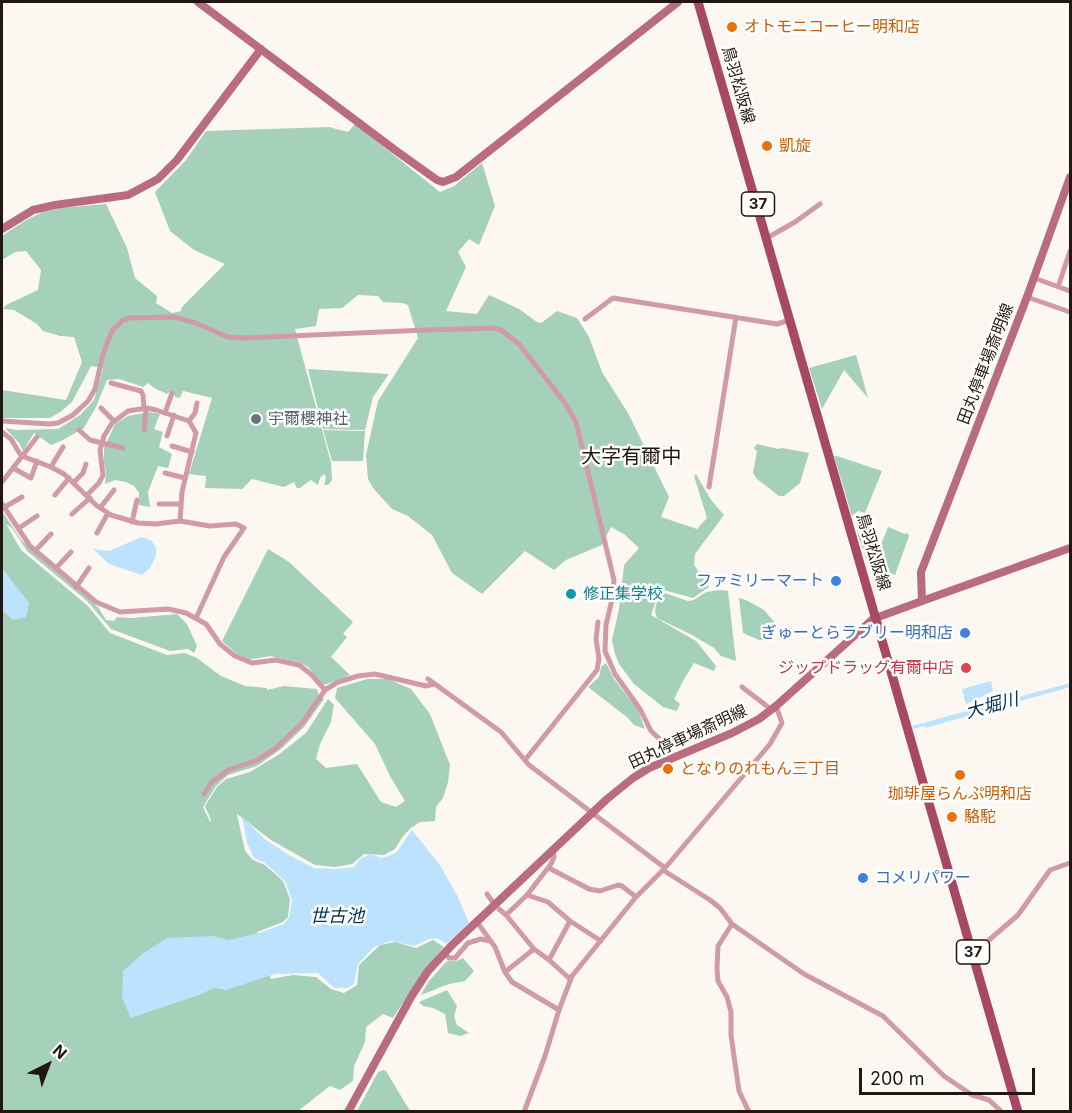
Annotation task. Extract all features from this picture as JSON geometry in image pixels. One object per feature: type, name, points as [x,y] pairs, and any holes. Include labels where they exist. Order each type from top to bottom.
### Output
[{"type":"main road","points":[[198,2],[428,174],[437,180],[446,182],[456,177],[678,2]]},
{"type":"main road","name":"鳥羽松阪線","points":[[698,2],[877,616],[1018,1112]]},
{"type":"main road","points":[[2,229],[33,210],[128,195],[158,179],[177,160],[261,48]]},
{"type":"main road","name":"田丸停車場斎明線","points":[[348,1112],[416,989],[445,953],[591,813],[633,778],[671,757],[741,729],[774,708],[877,616],[922,601],[921,572],[1071,177]]},
{"type":"main road","points":[[922,601],[1071,548]]},
{"type":"street","points":[[767,238],[820,204]]},
{"type":"street","points":[[1058,286],[1071,251]]},
{"type":"street","points":[[1034,278],[1071,291]]},
{"type":"street","points":[[1027,297],[1071,312]]},
{"type":"street","points":[[585,319],[613,298],[777,324],[790,320]]},
{"type":"street","points":[[2,421],[49,424],[58,423],[73,415],[88,401],[95,389],[103,354],[112,331],[122,321],[129,318],[174,317],[193,322],[228,337],[245,338],[426,330],[494,328],[501,330],[523,348],[565,403],[576,422],[614,580],[606,625],[605,651],[615,674],[640,709],[651,731],[667,746],[671,757]]},
{"type":"street","points":[[709,488],[736,317]]},
{"type":"street","points":[[111,383],[141,391],[145,408],[144,430]]},
{"type":"street","points":[[165,413],[172,393]]},
{"type":"street","points":[[189,421],[198,403]]},
{"type":"street","points":[[101,408],[114,421]]},
{"type":"street","points":[[72,514],[103,476],[100,450],[107,429],[128,411],[145,408],[189,421],[196,433],[185,478],[180,521]]},
{"type":"street","points":[[167,436],[174,415]]},
{"type":"street","points":[[79,430],[90,440],[123,448]]},
{"type":"street","points":[[2,432],[23,456],[51,467],[71,480],[108,513],[132,522],[156,524],[180,521],[210,526],[236,524],[244,528],[224,558],[196,618]]},
{"type":"street","points":[[2,481],[37,437]]},
{"type":"street","points":[[172,446],[192,452]]},
{"type":"street","points":[[51,467],[63,447]]},
{"type":"street","points":[[13,468],[31,478],[37,461]]},
{"type":"street","points":[[55,495],[71,480],[83,473],[86,464]]},
{"type":"street","points":[[165,473],[185,478]]},
{"type":"street","points":[[100,508],[114,490]]},
{"type":"street","points":[[22,497],[2,506],[26,541],[96,602],[120,612],[172,609],[196,618],[206,624],[220,644],[235,656],[247,662],[276,660],[299,665],[326,690]]},
{"type":"street","points":[[132,522],[137,500]]},
{"type":"street","points":[[159,504],[181,504]]},
{"type":"street","points":[[97,533],[108,513]]},
{"type":"street","points":[[19,528],[37,516]]},
{"type":"street","points":[[35,551],[51,534]]},
{"type":"street","points":[[56,568],[71,552]]},
{"type":"street","points":[[76,586],[88,568]]},
{"type":"street","points":[[525,760],[597,670],[598,622]]},
{"type":"street","points":[[204,794],[211,783],[228,770],[255,761],[275,749],[303,722],[326,690],[346,679],[383,675],[426,686],[434,684]]},
{"type":"street","points":[[428,679],[501,732],[525,760],[591,813],[664,869],[720,908],[732,924],[804,974],[883,1016],[944,1076],[972,1095],[989,1100],[1002,1112]]},
{"type":"street","points":[[524,1112],[570,980],[636,897],[664,869],[772,741],[782,723],[782,718],[774,708],[742,687]]},
{"type":"street","points":[[506,915],[527,895],[549,868],[554,860],[553,849]]},
{"type":"street","points":[[974,953],[1018,915],[1050,870],[1071,863]]},
{"type":"street","points":[[549,868],[589,889],[600,891],[618,885],[636,897]]},
{"type":"street","points":[[487,894],[492,901]]},
{"type":"street","points":[[527,895],[548,902],[570,921],[601,941]]},
{"type":"street","points":[[499,909],[534,949],[570,980]]},
{"type":"street","points":[[549,960],[570,921]]},
{"type":"street","points":[[477,922],[491,941],[512,982],[559,1010]]},
{"type":"street","points":[[732,924],[718,946],[718,981],[727,997],[731,1012],[731,1035],[739,1091],[749,1112]]},
{"type":"street","points":[[445,953],[449,958],[455,958],[468,944],[481,939],[491,941]]},
{"type":"street","points":[[505,972],[534,949]]},
{"type":"green space","points":[[355,124],[440,192],[454,186],[482,163],[495,206],[479,245],[469,239],[458,252],[466,267],[446,311],[477,314],[489,295],[519,309],[537,322],[541,323],[557,311],[577,318],[589,337],[602,372],[628,413],[669,497],[661,517],[697,529],[707,518],[694,476],[696,474],[711,500],[724,515],[695,554],[694,565],[709,587],[693,598],[660,589],[651,615],[696,641],[716,666],[714,671],[694,663],[674,699],[680,704],[677,711],[663,707],[634,684],[619,664],[615,654],[612,640],[619,609],[624,565],[639,548],[624,534],[611,527],[602,545],[566,560],[554,570],[525,551],[482,594],[452,573],[432,535],[408,516],[392,509],[373,488],[368,479],[366,455],[378,401],[418,338],[408,305],[383,302],[378,296],[358,295],[342,308],[319,309],[316,326],[295,329],[331,463],[332,480],[328,485],[324,485],[326,477],[324,474],[318,485],[311,480],[300,488],[297,488],[294,482],[284,487],[252,479],[242,489],[205,488],[206,476],[189,474],[212,398],[183,391],[180,398],[175,397],[173,390],[167,394],[148,383],[143,387],[119,379],[107,380],[84,428],[51,445],[34,433],[23,451],[5,428],[58,429],[80,415],[94,400],[103,368],[91,366],[72,402],[50,418],[2,418],[2,390],[66,400],[82,362],[74,337],[43,331],[37,324],[14,310],[3,309],[6,305],[38,290],[41,270],[26,251],[15,252],[2,260],[2,236],[43,212],[106,204],[127,248],[135,278],[157,296],[156,303],[172,313],[181,311],[182,307],[225,264],[194,250],[170,231],[155,192],[186,160],[206,131],[329,127],[348,132]]},
{"type":"green space","points":[[856,355],[868,398],[844,370],[822,409],[809,368]]},
{"type":"green space","points":[[308,369],[389,374],[373,397],[365,430],[323,429]]},
{"type":"green space","points":[[149,412],[160,414],[154,429],[163,432],[159,447],[172,454],[168,468],[158,466],[148,492],[150,507],[139,505],[139,493],[134,486],[115,480],[105,484],[104,463],[104,448],[115,424],[128,416]]},
{"type":"green space","points":[[323,430],[365,431],[363,461],[332,461]]},
{"type":"green space","points":[[757,444],[809,453],[800,483],[784,496],[779,496],[757,479],[753,473],[757,451],[754,448]]},
{"type":"green space","points":[[834,456],[882,471],[865,513],[858,511],[852,516]]},
{"type":"green space","points":[[2,511],[22,541],[98,607],[106,620],[114,621],[117,617],[177,614],[187,624],[197,646],[194,653],[188,649],[170,651],[111,629],[87,601],[27,551],[12,528],[6,524],[21,550],[88,606],[110,633],[167,655],[185,653],[197,658],[221,676],[245,686],[267,688],[267,690],[284,686],[317,689],[319,696],[324,699],[304,727],[281,749],[257,766],[228,775],[216,786],[203,807],[210,822],[205,806],[217,787],[226,779],[250,772],[278,755],[306,733],[328,699],[334,705],[331,722],[320,744],[316,759],[326,768],[357,764],[381,802],[396,807],[405,801],[375,744],[335,698],[337,688],[367,679],[388,679],[411,689],[430,714],[450,765],[443,798],[436,807],[435,821],[420,822],[411,828],[395,849],[384,855],[364,854],[352,864],[335,867],[315,865],[271,840],[237,814],[245,851],[253,860],[265,865],[283,881],[290,899],[288,917],[283,922],[257,932],[271,979],[293,975],[316,977],[331,989],[344,993],[357,985],[359,965],[380,945],[395,942],[416,948],[433,940],[444,947],[393,1018],[383,1014],[366,1027],[365,1042],[354,1066],[353,1081],[340,1090],[330,1086],[298,1111],[2,1111]]},
{"type":"green space","points":[[888,527],[907,533],[909,536],[895,575],[874,566],[870,568],[857,533],[881,545]]},
{"type":"green space","points":[[268,549],[289,562],[353,622],[343,634],[347,637],[331,657],[350,675],[324,685],[308,667],[298,662],[270,656],[248,660],[222,641]]},
{"type":"green space","points":[[728,591],[736,661],[721,656],[714,648],[657,618],[655,611],[662,592],[688,601],[706,592]]},
{"type":"green space","points":[[739,598],[764,610],[776,624],[770,640],[759,640],[743,633]]},
{"type":"green space","points":[[606,663],[614,679],[638,710],[645,729],[634,725],[588,687],[599,677],[601,667]]},
{"type":"green space","points":[[463,958],[474,971],[465,981],[449,984],[421,995],[428,982],[447,961]]},
{"type":"green space","points":[[447,990],[457,1006],[454,1016],[457,1025],[469,1033],[460,1036],[448,1033],[445,1014],[423,1006],[419,1002]]},
{"type":"green space","points":[[386,1071],[410,1111],[357,1111],[378,1072]]},
{"type":"water","points":[[141,537],[151,540],[156,547],[156,556],[150,568],[142,575],[109,564],[93,549],[110,551]]},
{"type":"water","points":[[2,568],[29,603],[26,617],[13,620],[2,611]]},
{"type":"water","points":[[991,681],[993,691],[966,704],[962,689]]},
{"type":"water","name":"大堀川","points":[[1070,683],[1070,687],[925,728],[925,726],[913,729],[912,726]]},
{"type":"water","name":"世古池","points":[[242,817],[266,840],[314,868],[354,867],[360,859],[370,854],[382,858],[396,853],[412,830],[440,865],[469,923],[446,944],[437,938],[414,946],[391,941],[374,947],[358,964],[354,984],[348,988],[334,988],[318,973],[275,974],[226,990],[214,988],[131,1018],[122,998],[123,971],[142,954],[167,938],[213,936],[229,940],[284,924],[289,917],[292,900],[285,881],[265,863],[254,858],[247,843]]},
{"type":"place","name":"オトモニコーヒー明和店","points":[[732,27]]},
{"type":"place","name":"凱旋","points":[[767,146]]},
{"type":"place","name":"宇爾櫻神社","points":[[256,419]]},
{"type":"place","name":"ファミリーマート","points":[[836,581]]},
{"type":"place","name":"修正集学校","points":[[571,594]]},
{"type":"place","name":"ぎゅーとらラブリー明和店","points":[[965,633]]},
{"type":"place","name":"ジップドラッグ有爾中店","points":[[966,668]]},
{"type":"place","name":"となりのれもん三丁目","points":[[668,769]]},
{"type":"place","name":"珈琲屋らんぷ明和店","points":[[960,775]]},
{"type":"place","name":"駱駝","points":[[952,817]]},
{"type":"place","name":"コメリパワー","points":[[863,878]]},
{"type":"district","name":"大字有爾中","points":[[631,457]]}]
